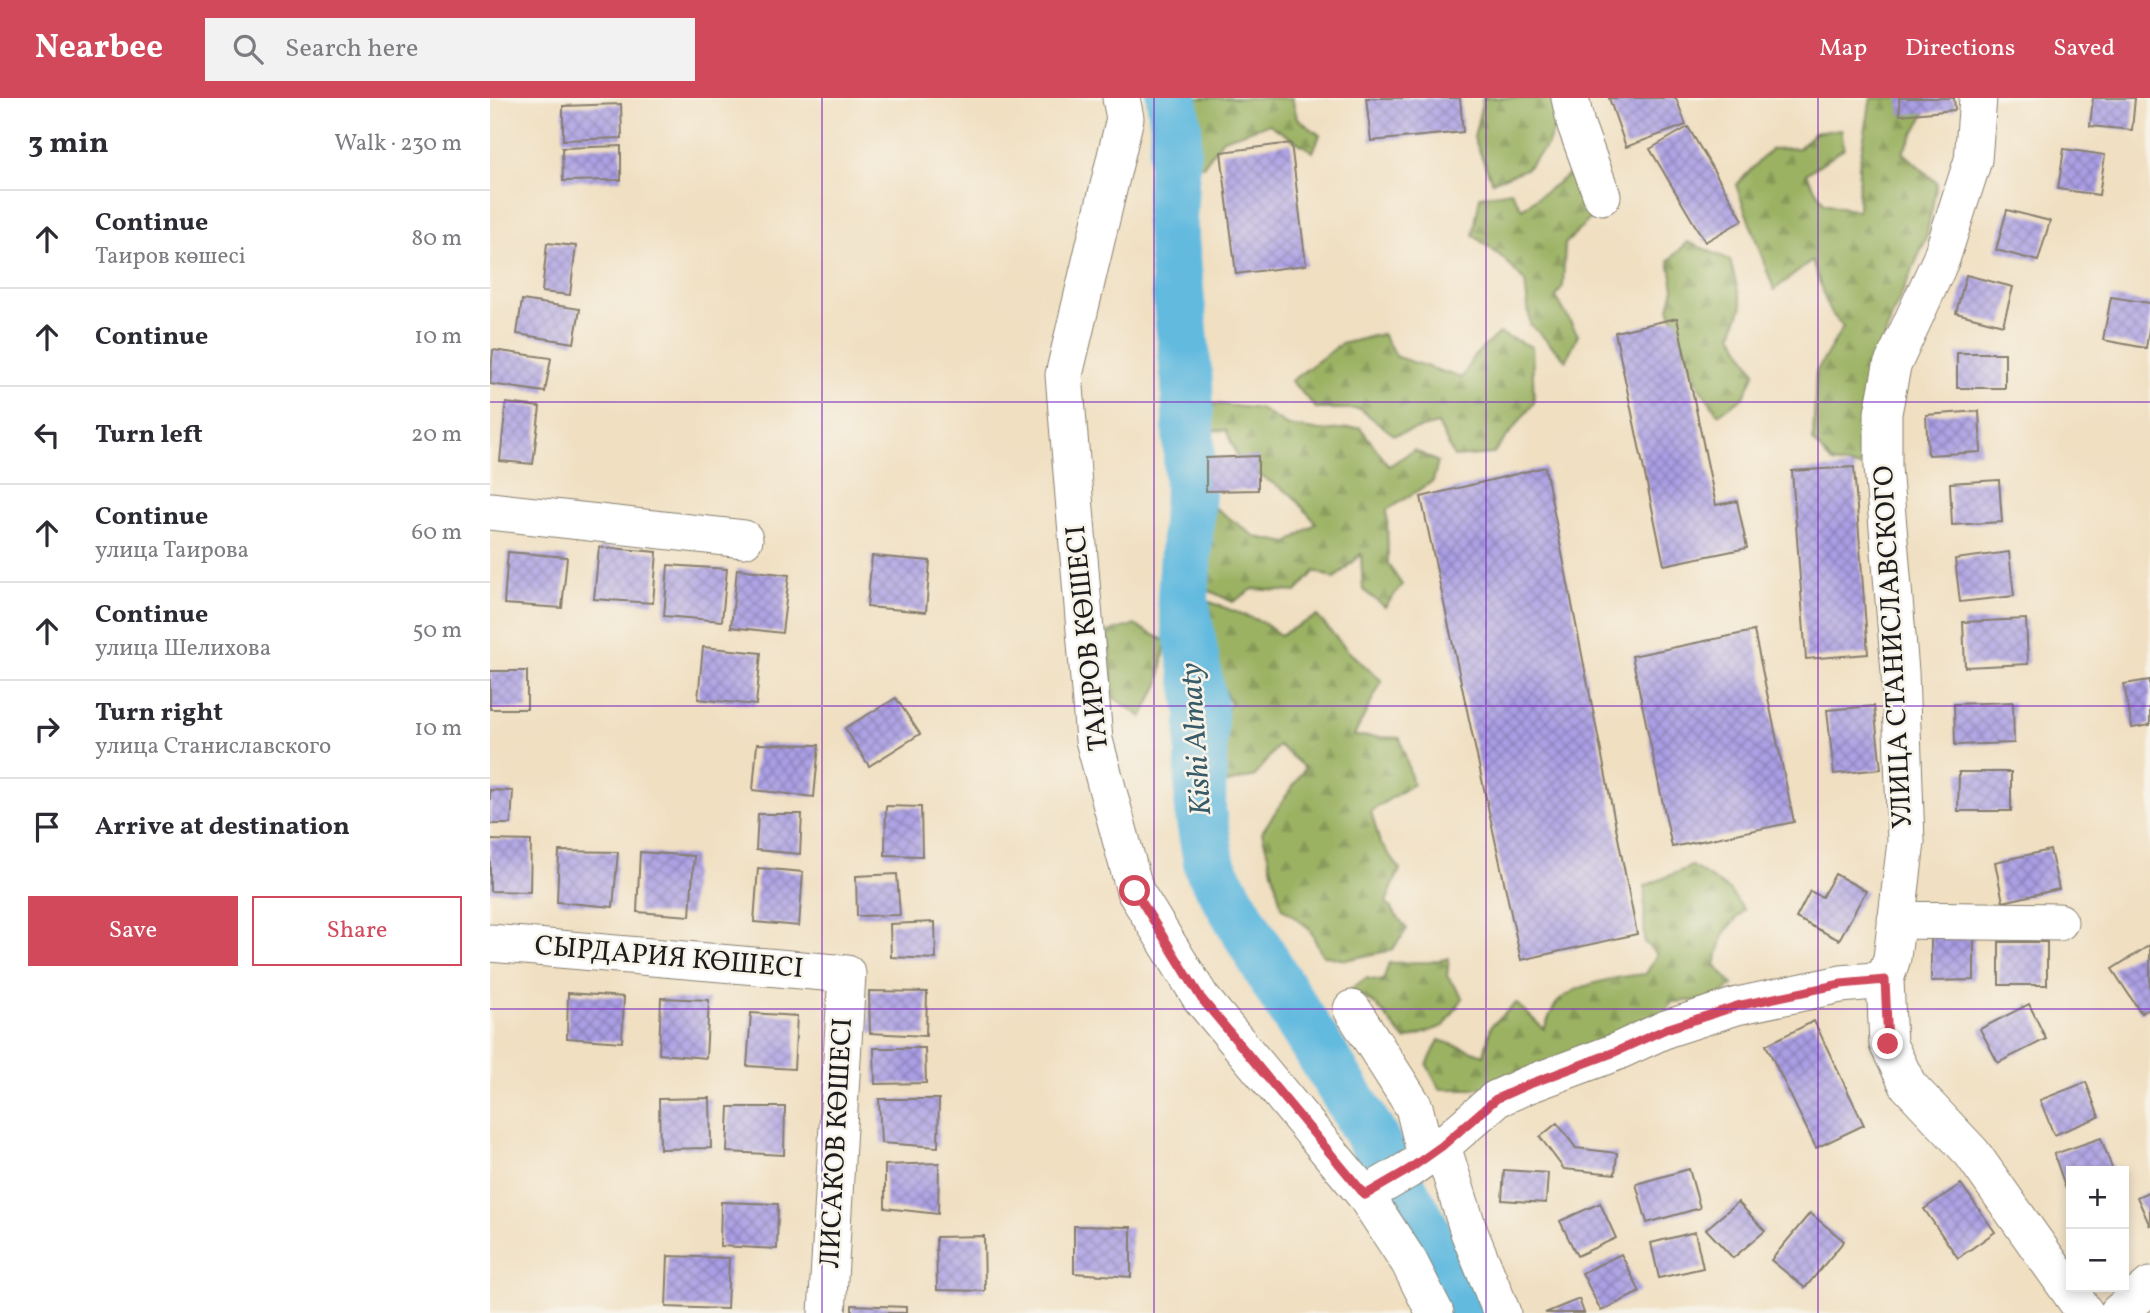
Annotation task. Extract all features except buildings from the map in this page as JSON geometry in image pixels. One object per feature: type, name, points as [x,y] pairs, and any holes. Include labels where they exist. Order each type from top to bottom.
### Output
[{"type":"street","name":"ТАИРОВ КӨШЕСІ","points":[[1121,98],[1125,118],[1063,375],[1094,740],[1135,891],[1201,998],[1333,1157],[1404,1170]]},
{"type":"street","points":[[1570,98],[1576,125],[1602,196]]},
{"type":"street","name":"УЛИЦА СТАНИСЛАВСКОГО","points":[[1978,98],[1973,160],[1941,259],[1892,366],[1883,412],[1882,467],[1900,673],[1906,842],[1892,958],[1885,980],[1888,1044],[1908,1085],[1972,1153],[2085,1313]]},
{"type":"street","points":[[490,511],[744,539]]},
{"type":"street","points":[[1896,920],[2059,922]]},
{"type":"street","name":"СЫРДАРИЯ КӨШЕСІ","points":[[490,943],[847,974]]},
{"type":"street","name":"ЛИСАКОВ КӨШЕСІ","points":[[827,1313],[847,974]]},
{"type":"street","points":[[1404,1170],[1496,1099],[1666,1029],[1737,1006],[1841,984],[1885,980]]},
{"type":"street","points":[[1352,1009],[1414,1107],[1404,1170],[1409,1262],[1435,1313]]},
{"type":"street","points":[[1404,1170],[1469,1233],[1502,1313]]},
{"type":"street","points":[[2118,1313],[2150,1286]]},
{"type":"green space","points":[[1183,98],[1292,98],[1297,118],[1320,135],[1313,152],[1269,124],[1223,139],[1203,166],[1188,164]]},
{"type":"green space","points":[[1483,98],[1550,98],[1558,119],[1547,146],[1526,169],[1492,182],[1474,138]]},
{"type":"green space","points":[[1871,98],[1929,98],[1931,103],[1903,152],[1937,183],[1926,239],[1893,313],[1874,370],[1872,442],[1860,467],[1832,463],[1813,441],[1816,372],[1843,327],[1829,310],[1812,261],[1774,290],[1736,185],[1771,149],[1799,148],[1814,133],[1841,129],[1844,148],[1806,174],[1824,203],[1858,211],[1859,166]]},
{"type":"green space","points":[[1568,175],[1590,185],[1594,215],[1565,244],[1563,286],[1556,297],[1578,335],[1566,360],[1530,324],[1525,282],[1503,258],[1473,235],[1480,196],[1511,191],[1522,209]]},
{"type":"green space","points":[[1688,242],[1730,260],[1742,306],[1732,334],[1755,372],[1744,397],[1718,414],[1700,388],[1669,308],[1674,288],[1669,260]]},
{"type":"green space","points":[[1499,333],[1532,347],[1534,403],[1493,454],[1454,457],[1438,424],[1394,435],[1360,409],[1317,409],[1291,381],[1341,344],[1382,334],[1397,357],[1462,378],[1473,357]]},
{"type":"green space","points":[[1206,403],[1260,409],[1288,426],[1322,431],[1360,427],[1389,466],[1414,450],[1438,462],[1433,481],[1387,510],[1388,564],[1402,585],[1385,607],[1363,590],[1361,554],[1334,579],[1315,571],[1296,592],[1253,589],[1233,602],[1206,589],[1200,535],[1204,500],[1256,537],[1288,543],[1316,523],[1292,495],[1240,463],[1226,430],[1204,431]]},
{"type":"green space","points":[[1210,602],[1262,622],[1280,635],[1317,616],[1349,652],[1382,681],[1354,736],[1400,738],[1413,784],[1371,811],[1380,843],[1400,869],[1386,902],[1407,929],[1392,950],[1345,960],[1322,955],[1309,928],[1282,908],[1262,832],[1305,768],[1278,745],[1255,776],[1223,784],[1212,754],[1230,703],[1204,643]]},
{"type":"green space","points":[[1134,625],[1166,641],[1159,684],[1142,717],[1114,698],[1108,632]]},
{"type":"green space","points":[[1692,866],[1729,890],[1744,910],[1724,933],[1715,965],[1733,985],[1716,999],[1672,1002],[1647,1044],[1572,1075],[1472,1089],[1440,1089],[1427,1065],[1439,1040],[1484,1055],[1491,1026],[1516,1003],[1544,1029],[1551,1012],[1564,996],[1611,979],[1646,974],[1657,954],[1644,942],[1645,886]]},
{"type":"green space","points":[[1449,958],[1447,976],[1463,998],[1444,1026],[1405,1040],[1377,1006],[1351,989],[1366,978],[1383,981],[1389,963],[1431,962]]},
{"type":"waterway","name":"Kіshі Almaty","points":[[1172,98],[1176,127],[1171,219],[1187,382],[1190,490],[1183,599],[1202,710],[1200,810],[1210,867],[1275,980],[1351,1101],[1419,1220],[1465,1313]]},
{"type":"route","points":[[1135,891],[1201,998],[1365,1195],[1442,1146],[1496,1099],[1666,1029],[1737,1006],[1841,984],[1885,980],[1888,1044]]}]
